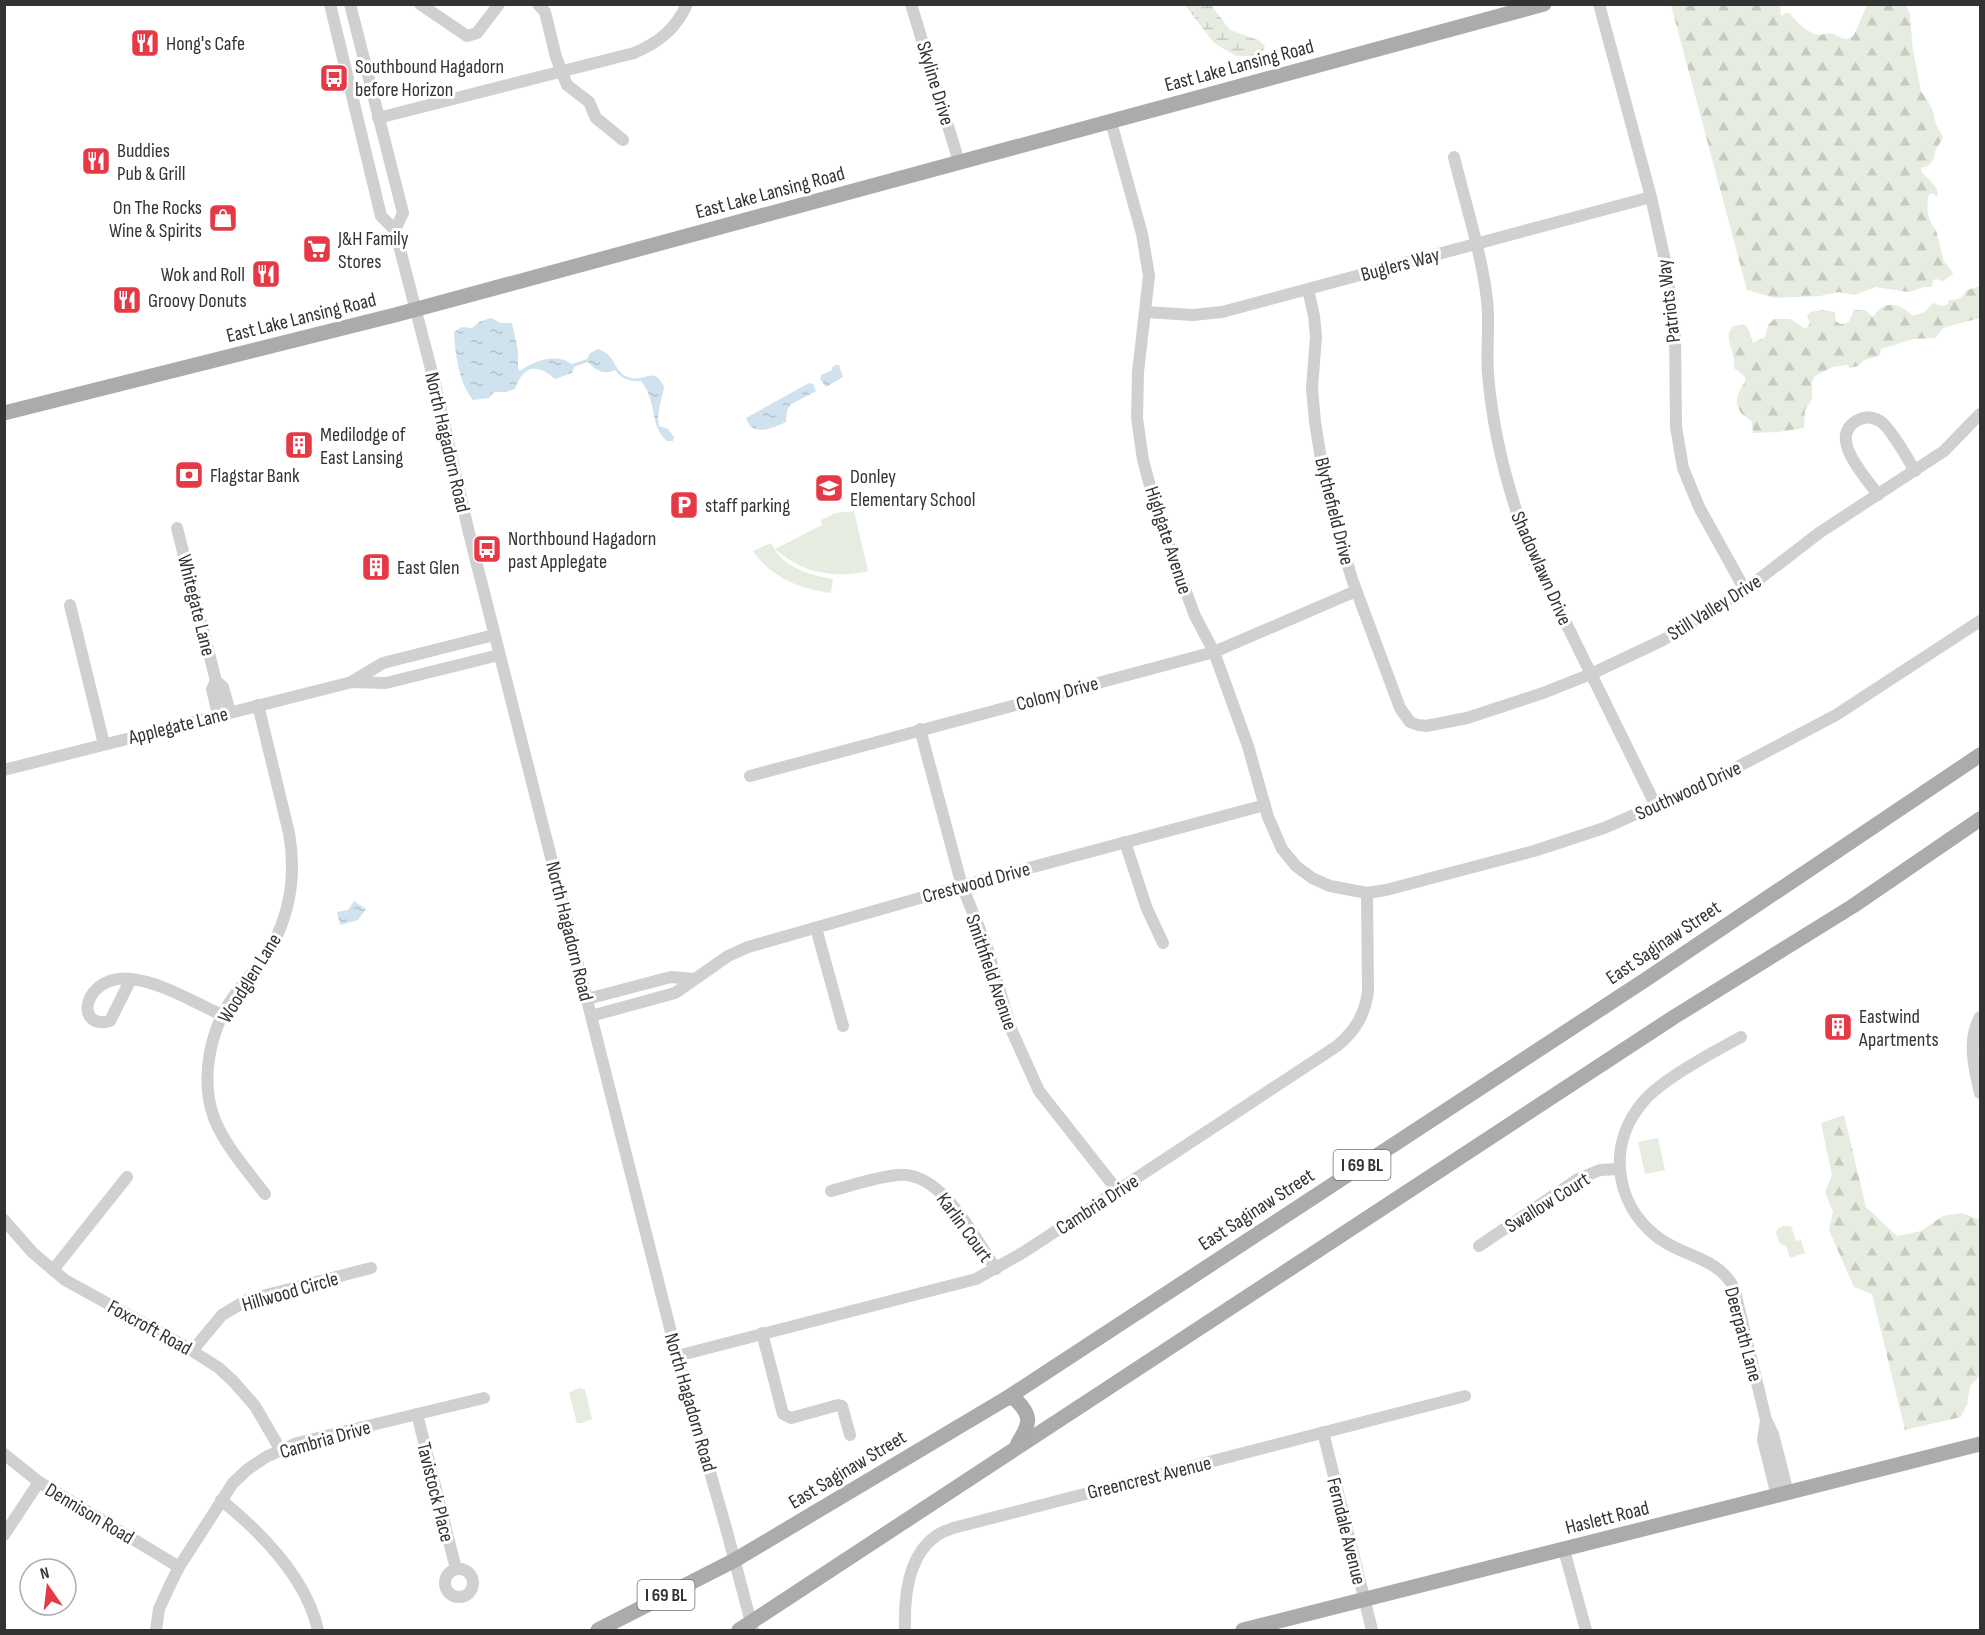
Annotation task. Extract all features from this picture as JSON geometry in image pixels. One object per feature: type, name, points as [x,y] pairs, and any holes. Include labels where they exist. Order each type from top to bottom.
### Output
[{"type":"main road","name":"East Lake Lansing Road","points":[[4,413],[416,309],[1544,4]]},
{"type":"main road","name":"East Saginaw Street","points":[[598,1630],[735,1560],[1007,1398],[1645,980],[1980,755]]},
{"type":"main road","name":"I 69 BL","points":[[747,1628],[1015,1448],[1674,1017],[1852,906],[1980,819]]},
{"type":"main road","points":[[1007,1398],[1014,1398],[1025,1408],[1028,1418],[1028,1429],[1015,1448]]},
{"type":"main road","name":"Haslett Road","points":[[1243,1630],[1980,1444]]},
{"type":"street","name":"North Hagadorn Road","points":[[330,4],[381,216],[396,230],[494,635],[677,1356],[735,1560],[747,1628]]},
{"type":"street","name":"North Hagadorn Road","points":[[350,4],[403,213],[396,230]]},
{"type":"street","points":[[420,4],[467,36],[477,33],[499,4]]},
{"type":"street","points":[[537,4],[544,12],[567,85],[589,102],[596,118],[623,140]]},
{"type":"street","points":[[378,118],[634,53],[651,46],[678,21],[687,4]]},
{"type":"street","name":"Skyline Drive","points":[[911,4],[959,162]]},
{"type":"street","name":"Patriots Way","points":[[1599,4],[1651,197],[1666,265],[1673,311],[1676,427],[1683,468],[1699,507],[1745,590]]},
{"type":"street","name":"Highgate Avenue","points":[[1111,122],[1142,234],[1149,276],[1137,374],[1137,418],[1143,460],[1157,512],[1195,616],[1214,652],[1248,746],[1274,833],[1282,849],[1296,866],[1312,878],[1330,886],[1367,893]]},
{"type":"street","name":"Shadowlawn Drive","points":[[1454,157],[1487,301],[1488,369],[1493,411],[1517,516],[1531,552],[1655,804]]},
{"type":"street","name":"Buglers Way","points":[[1146,312],[1193,315],[1222,312],[1651,197]]},
{"type":"street","name":"Blythefield Drive","points":[[1308,289],[1316,337],[1312,388],[1326,490],[1356,591],[1400,708],[1410,722]]},
{"type":"street","name":"Still Valley Drive","points":[[1410,722],[1426,726],[1467,718],[1543,693],[1591,674],[1663,640],[1745,590],[1819,533],[1945,450],[1980,414]]},
{"type":"street","points":[[1878,495],[1854,461],[1845,443],[1847,430],[1861,418],[1870,417],[1882,422],[1915,471]]},
{"type":"street","name":"Whitegate Lane","points":[[177,528],[216,681],[223,687],[224,713]]},
{"type":"street","name":"Colony Drive","points":[[750,776],[1214,652],[1356,591]]},
{"type":"street","points":[[70,605],[104,744]]},
{"type":"street","name":"Southwood Drive","points":[[1367,893],[1534,851],[1604,828],[1709,782],[1836,715],[1980,621]]},
{"type":"street","name":"Applegate Lane","points":[[352,682],[383,663],[494,635]]},
{"type":"street","name":"Applegate Lane","points":[[4,770],[352,682],[386,683],[499,655]]},
{"type":"street","name":"Woodglen Lane","points":[[258,705],[292,853],[293,876],[290,900],[272,947],[235,994],[222,1015],[212,1042],[208,1070],[210,1105],[220,1131],[265,1194]]},
{"type":"street","name":"Smithfield Avenue","points":[[920,729],[962,885],[987,947],[1011,1029],[1039,1090],[1117,1190]]},
{"type":"street","name":"Crestwood Drive","points":[[591,1016],[675,993],[686,988],[694,979],[728,956],[748,947],[962,885],[1265,805]]},
{"type":"street","points":[[1125,842],[1147,909],[1163,943]]},
{"type":"street","name":"Cambria Drive","points":[[677,1356],[976,1279],[996,1269],[1336,1046],[1353,1031],[1366,1005],[1368,991],[1367,893]]},
{"type":"street","points":[[816,928],[843,1026]]},
{"type":"street","points":[[587,999],[671,977],[694,979]]},
{"type":"street","points":[[131,979],[151,983],[222,1015]]},
{"type":"street","points":[[1980,1017],[1974,1037],[1973,1059],[1980,1093]]},
{"type":"street","name":"Deerpath Lane","points":[[1741,1037],[1664,1084],[1642,1103],[1627,1131],[1620,1154],[1619,1169],[1622,1184],[1633,1210],[1656,1236],[1710,1262],[1728,1277],[1737,1299],[1766,1420],[1762,1440],[1782,1495]]},
{"type":"street","name":"Swallow Court","points":[[1479,1246],[1578,1179],[1600,1170],[1619,1169]]},
{"type":"street","name":"Karlin Court","points":[[831,1191],[897,1175],[909,1175],[925,1180],[948,1198],[996,1269]]},
{"type":"street","points":[[53,1270],[127,1177]]},
{"type":"street","name":"Foxcroft Road","points":[[4,1220],[32,1252],[65,1280],[219,1368],[234,1381],[255,1406],[280,1449]]},
{"type":"street","name":"Hillwood Circle","points":[[192,1351],[222,1315],[247,1300],[371,1268]]},
{"type":"street","points":[[762,1333],[783,1414],[791,1418],[838,1405],[843,1406],[850,1435]]},
{"type":"street","name":"Greencrest Avenue","points":[[905,1630],[905,1610],[914,1564],[923,1548],[937,1535],[964,1525],[1465,1396]]},
{"type":"street","name":"Cambria Drive","points":[[156,1630],[159,1609],[179,1567],[221,1500],[233,1483],[248,1469],[280,1449],[297,1443],[484,1398]]},
{"type":"street","name":"Tavistock Place","points":[[417,1414],[456,1569]]},
{"type":"street","name":"Ferndale Avenue","points":[[1323,1432],[1372,1630]]},
{"type":"street","name":"Dennison Road","points":[[4,1454],[39,1482],[179,1567]]},
{"type":"street","points":[[4,1535],[39,1482]]},
{"type":"street","points":[[221,1500],[246,1520],[269,1544],[306,1595],[318,1630]]},
{"type":"street","points":[[1564,1550],[1586,1630]]},
{"type":"green space","points":[[1185,5],[1211,5],[1230,30],[1258,40],[1265,46],[1261,56],[1236,56],[1214,43]]},
{"type":"green space","points":[[1671,5],[1780,5],[1781,16],[1790,13],[1811,33],[1819,35],[1831,33],[1846,39],[1854,35],[1867,5],[1906,5],[1910,15],[1913,50],[1921,91],[1932,108],[1936,124],[1943,137],[1936,149],[1934,159],[1928,166],[1921,168],[1938,193],[1938,197],[1932,193],[1929,194],[1928,213],[1936,230],[1944,262],[1953,274],[1943,281],[1933,280],[1932,287],[1909,292],[1875,287],[1855,295],[1839,292],[1820,296],[1775,298],[1747,290]]},
{"type":"green space","points":[[1980,288],[1980,318],[1946,327],[1935,338],[1913,339],[1881,349],[1879,356],[1864,360],[1858,366],[1832,367],[1814,377],[1812,399],[1805,410],[1804,428],[1753,433],[1752,422],[1741,413],[1737,405],[1737,396],[1745,377],[1734,368],[1734,358],[1729,341],[1729,332],[1733,326],[1745,325],[1753,343],[1765,337],[1768,325],[1774,319],[1790,319],[1806,329],[1810,323],[1807,316],[1810,312],[1823,310],[1835,312],[1836,321],[1844,324],[1850,320],[1854,310],[1865,310],[1873,317],[1887,305],[1903,308],[1913,316],[1925,312],[1933,303],[1943,306],[1948,304],[1949,300],[1958,299],[1967,290]]},
{"type":"green space","points":[[854,511],[868,571],[842,574],[818,572],[796,564],[775,549],[822,525],[821,520],[836,513]]},
{"type":"green space","points":[[771,543],[789,564],[805,572],[833,579],[831,593],[809,589],[788,581],[769,568],[753,551]]},
{"type":"green space","points":[[1844,1115],[1866,1207],[1897,1236],[1921,1231],[1943,1216],[1962,1213],[1980,1220],[1980,1375],[1970,1386],[1967,1404],[1961,1417],[1905,1430],[1872,1294],[1854,1287],[1829,1230],[1833,1212],[1825,1192],[1832,1175],[1821,1123]]},
{"type":"green space","points":[[1658,1138],[1665,1170],[1645,1174],[1638,1142]]},
{"type":"green space","points":[[1791,1226],[1796,1241],[1801,1240],[1805,1253],[1790,1258],[1786,1246],[1780,1244],[1776,1233],[1778,1228]]},
{"type":"green space","points":[[579,1388],[585,1389],[592,1419],[582,1423],[577,1423],[569,1393]]},
{"type":"water","points":[[491,318],[501,323],[512,323],[520,371],[532,364],[552,358],[572,364],[587,359],[590,353],[598,349],[609,355],[619,371],[628,377],[656,377],[664,387],[659,411],[659,426],[668,429],[674,437],[673,441],[667,441],[661,435],[655,421],[650,397],[641,381],[626,379],[615,370],[600,371],[588,362],[574,367],[572,373],[555,379],[542,370],[531,369],[522,375],[515,389],[494,392],[489,398],[473,400],[461,377],[454,332],[462,327],[472,328],[479,322]]},
{"type":"water","points":[[839,365],[843,377],[826,387],[820,379],[821,375],[832,370],[832,367]]},
{"type":"water","points":[[809,383],[813,384],[816,391],[790,405],[786,422],[763,430],[753,428],[749,424],[746,418]]},
{"type":"water","points":[[354,901],[366,909],[358,920],[340,925],[337,912],[348,910]]},
{"type":"place","name":"Hong's Cafe","points":[[145,43]]},
{"type":"place","name":"Southbound Hagadorn before Horizon","points":[[334,78]]},
{"type":"place","name":"Buddies Pub & Grill","points":[[96,161]]},
{"type":"place","name":"On The Rocks Wine & Spirits","points":[[223,218]]},
{"type":"place","name":"J&H Family Stores","points":[[317,249]]},
{"type":"place","name":"Wok and Roll","points":[[266,274]]},
{"type":"place","name":"Groovy Donuts","points":[[127,300]]},
{"type":"place","name":"Medilodge of East Lansing","points":[[299,445]]},
{"type":"place","name":"Flagstar Bank","points":[[189,475]]},
{"type":"place","name":"Donley Elementary School","points":[[829,488]]},
{"type":"place","name":"staff parking","points":[[684,505]]},
{"type":"place","name":"Northbound Hagadorn past Applegate","points":[[487,549]]},
{"type":"place","name":"East Glen","points":[[376,567]]},
{"type":"place","name":"Eastwind Apartments","points":[[1838,1027]]}]
